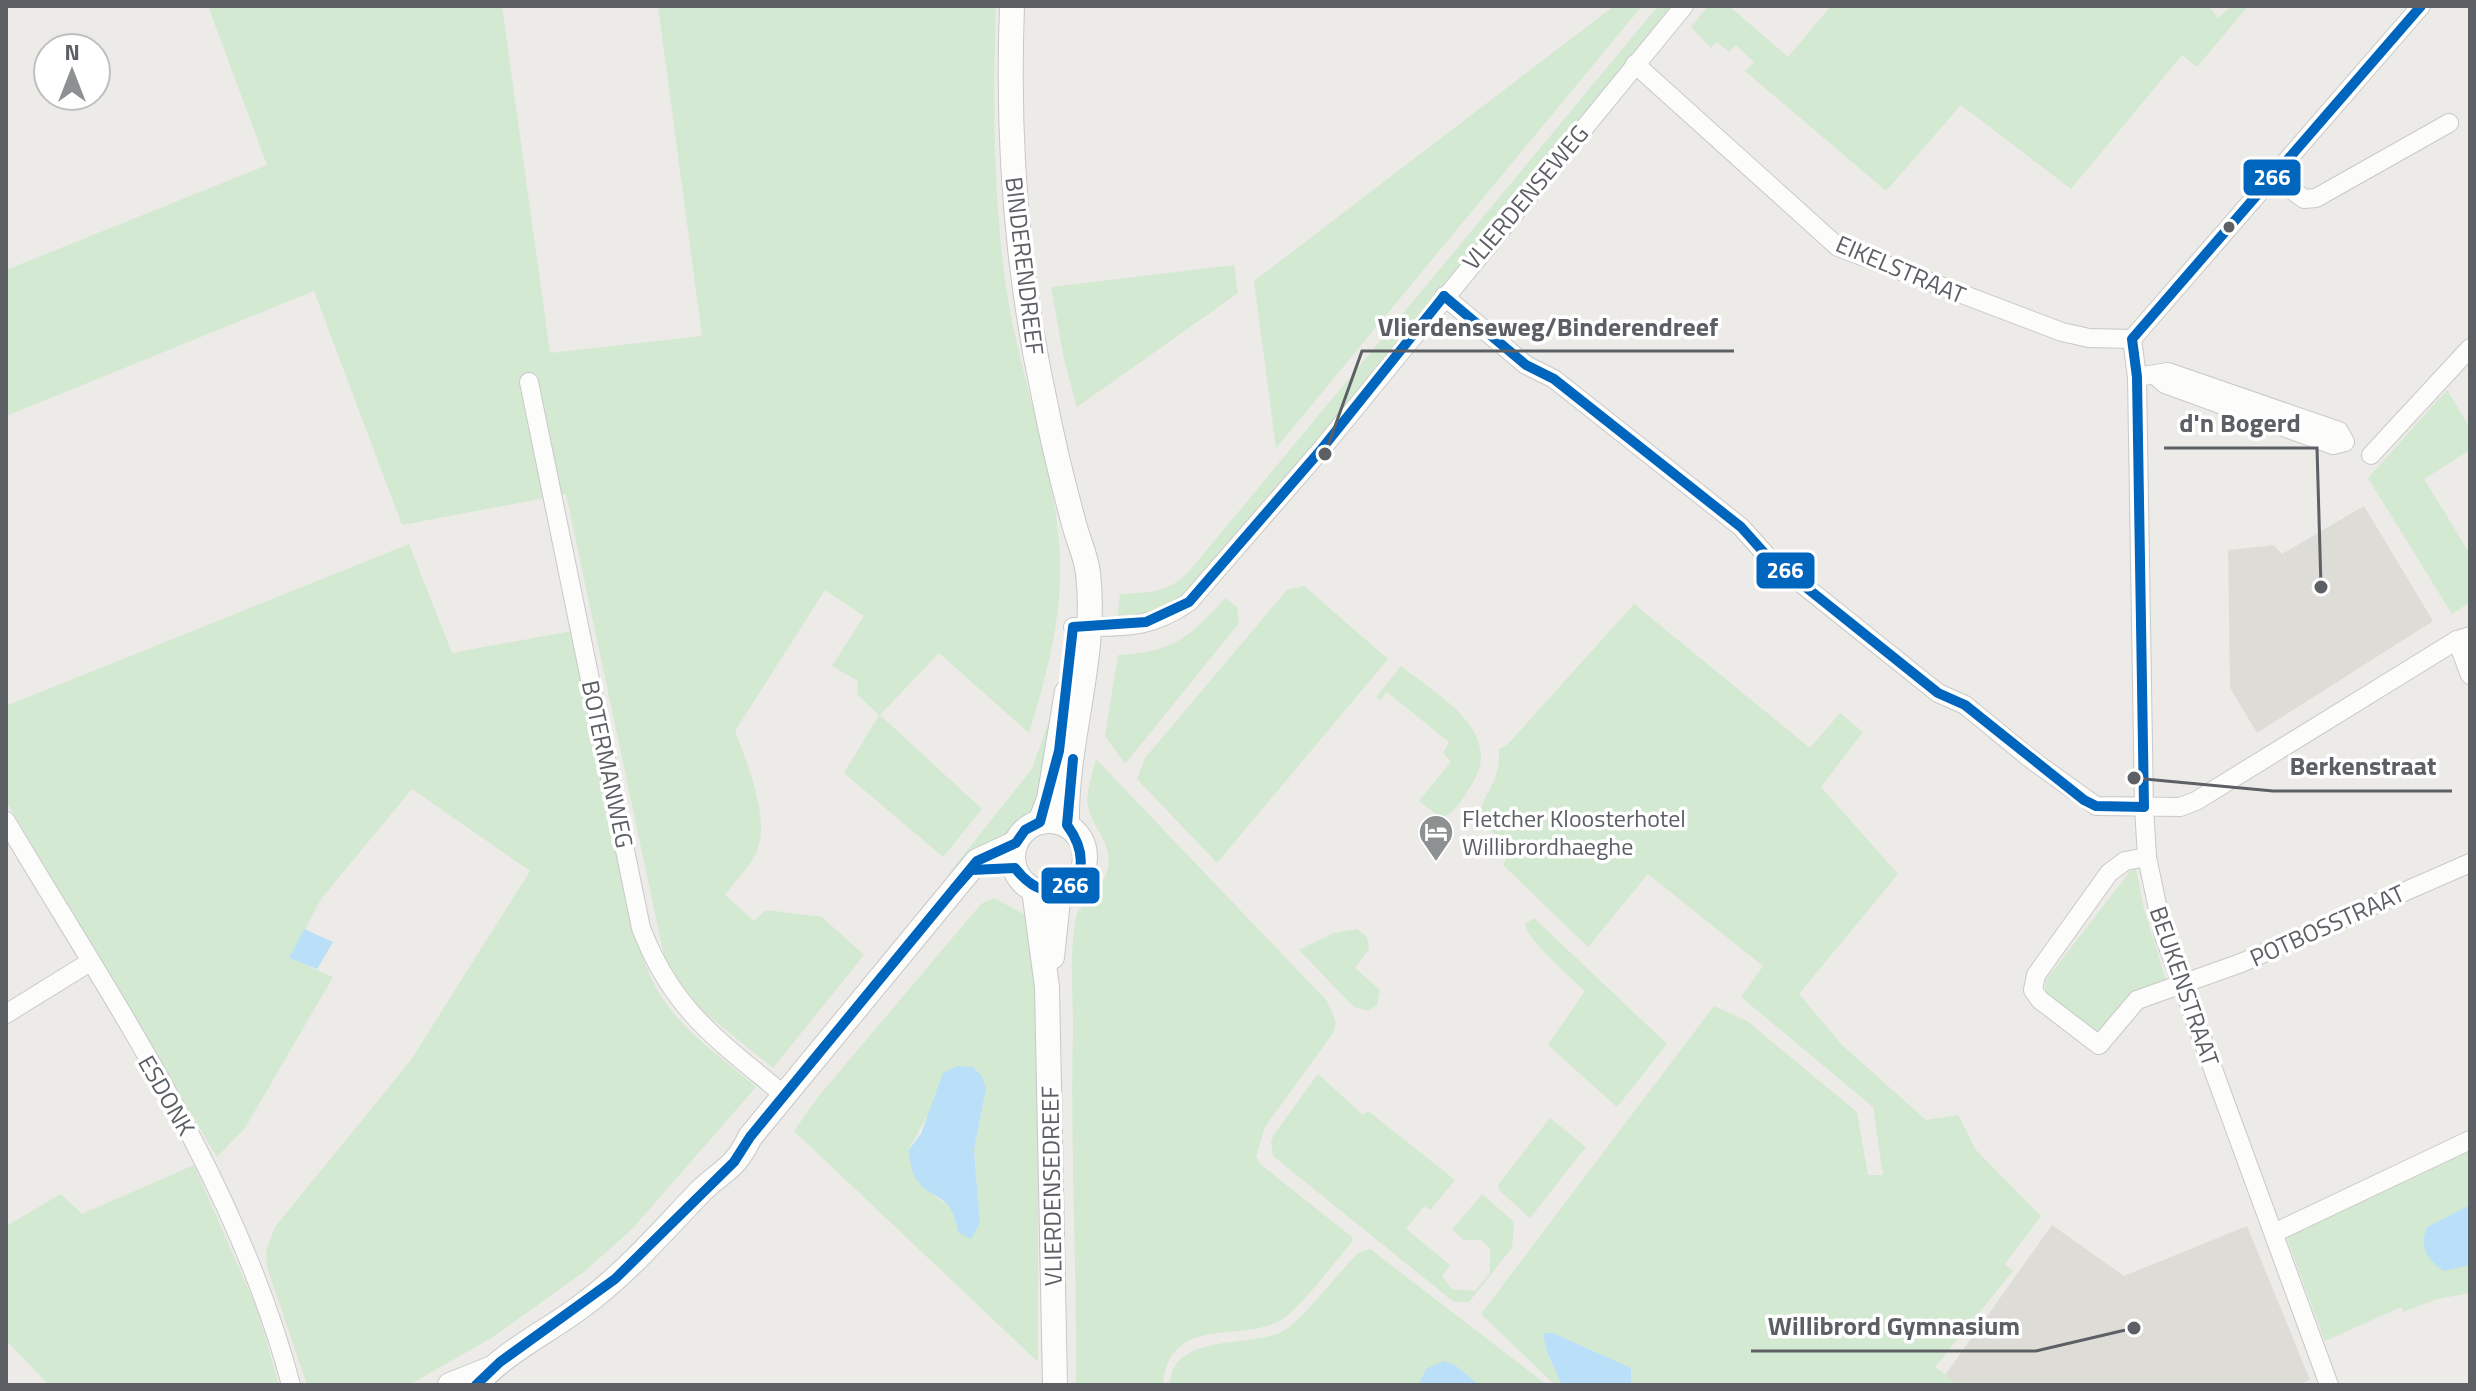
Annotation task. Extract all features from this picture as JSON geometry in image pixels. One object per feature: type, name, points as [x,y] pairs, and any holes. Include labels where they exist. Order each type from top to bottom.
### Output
[{"type":"main road","name":"BINDERENDREEF","points":[[1012,6],[1009,93],[1024,284],[1043,395],[1088,571],[1081,627]]},
{"type":"main road","points":[[1040,822],[1049,799],[1081,627]]},
{"type":"main road","points":[[1067,825],[1066,802],[1081,627]]},
{"type":"main road","points":[[1040,822],[1067,825],[1079,837],[1085,853],[1083,869],[1073,883],[1059,891],[1034,890],[1020,878],[1015,868],[1016,843],[1025,830],[1040,822]]},
{"type":"main road","points":[[450,1385],[483,1377],[584,1305],[627,1269],[706,1187],[715,1167],[731,1149],[750,1137],[971,870],[987,853],[1016,843]]},
{"type":"main road","points":[[971,870],[1015,868]]},
{"type":"main road","name":"VLIERDENSEDREEF","points":[[1034,890],[1047,987],[1055,1385]]},
{"type":"main road","name":"VLIERDENSEDREEF","points":[[1047,987],[1059,891]]},
{"type":"street","name":"VLIERDENSEWEG","points":[[1081,627],[1146,625],[1189,602],[1320,451],[1684,6]]},
{"type":"street","points":[[2132,339],[2421,6]]},
{"type":"street","name":"EIKELSTRAAT","points":[[1635,64],[1838,247],[2062,332],[2089,338],[2132,339]]},
{"type":"street","points":[[2272,175],[2304,199],[2316,198],[2449,123]]},
{"type":"street","points":[[1444,296],[1526,365],[1554,379],[1741,527],[1767,556],[1938,693],[1965,705],[2084,800],[2096,806],[2180,807],[2196,801],[2463,638],[2470,675]]},
{"type":"street","name":"BEUKENSTRAAT","points":[[2132,339],[2146,376],[2144,807],[2147,857],[2163,933],[2276,1232],[2329,1385]]},
{"type":"street","points":[[2371,455],[2467,359]]},
{"type":"street","points":[[2168,372],[2339,431],[2345,435],[2345,442],[2333,445],[2146,376],[2168,372]]},
{"type":"street","name":"BOTERMANWEG","points":[[529,382],[641,928],[655,964],[680,1003],[784,1095]]},
{"type":"street","name":"ESDONK","points":[[6,821],[205,1159],[275,1323],[291,1385]]},
{"type":"street","name":"POTBOSSTRAAT","points":[[2147,857],[2125,861],[2109,873],[2036,975],[2033,990],[2040,1000],[2099,1045],[2137,1000],[2241,963],[2470,863]]},
{"type":"street","points":[[6,1014],[90,962]]},
{"type":"street","points":[[2276,1232],[2470,1140]]},
{"type":"shaded area","points":[[2364,506],[2433,621],[2257,733],[2230,688],[2228,550],[2274,545],[2282,554]]},
{"type":"shaded area","points":[[2052,1225],[2124,1276],[2247,1226],[2310,1380],[2298,1385],[1938,1385]]},
{"type":"green space","points":[[208,6],[502,6],[550,353],[702,336],[658,6],[996,6],[995,146],[1006,286],[1048,470],[1059,543],[1059,598],[1050,657],[1029,733],[939,653],[880,715],[982,809],[943,857],[844,773],[879,715],[857,694],[858,681],[832,666],[864,616],[825,590],[735,731],[759,805],[761,835],[752,860],[725,895],[754,921],[766,910],[822,917],[864,955],[773,1068],[685,997],[664,956],[566,494],[402,525],[314,291],[6,416],[6,270],[267,165]]},
{"type":"green space","points":[[1614,6],[1642,6],[1276,448],[1254,281]]},
{"type":"green space","points":[[1658,6],[1676,6],[1304,461],[1205,574],[1166,609],[1138,618],[1117,619],[1120,594],[1150,592],[1167,587],[1191,569]]},
{"type":"green space","points":[[1708,6],[1729,6],[1788,57],[1831,6],[2209,6],[2218,18],[2231,6],[2248,6],[2197,67],[2182,55],[2071,189],[1961,105],[1886,191],[1745,71],[1754,62],[1736,45],[1729,52],[1717,42],[1711,48],[1691,27]]},
{"type":"green space","points":[[1234,265],[1238,293],[1077,407],[1064,359],[1051,287]]},
{"type":"green space","points":[[2447,390],[2470,428],[2470,450],[2424,479],[2470,554],[2470,602],[2452,614],[2368,478]]},
{"type":"green space","points":[[409,544],[452,653],[572,631],[632,918],[648,971],[665,1003],[676,1016],[756,1087],[632,1229],[585,1271],[493,1337],[409,1385],[307,1385],[267,1267],[266,1251],[275,1227],[411,1060],[530,871],[412,789],[321,899],[290,958],[333,977],[245,1128],[217,1157],[6,801],[6,706]]},
{"type":"green space","points":[[1304,586],[1388,659],[1217,863],[1137,779],[1145,758],[1287,590]]},
{"type":"green space","points":[[1225,598],[1237,607],[1239,623],[1125,764],[1105,736],[1118,655],[1152,651],[1179,640]]},
{"type":"green space","points":[[1634,604],[1810,748],[1840,713],[1863,732],[1821,787],[1898,874],[1799,994],[1842,1045],[1926,1120],[1958,1115],[1975,1149],[2041,1216],[2005,1264],[2013,1271],[1935,1367],[1955,1382],[1953,1385],[1631,1385],[1630,1368],[1553,1333],[1544,1333],[1547,1352],[1562,1385],[1555,1385],[1481,1314],[1714,1006],[1747,1021],[1857,1112],[1868,1175],[1883,1175],[1873,1107],[1741,997],[1763,966],[1648,874],[1588,947],[1503,865],[1510,850],[1493,833],[1484,820],[1482,810],[1498,768],[1499,749],[1507,745]]},
{"type":"green space","points":[[1401,666],[1464,718],[1475,733],[1480,750],[1479,768],[1470,787],[1455,809],[1441,818],[1419,801],[1451,762],[1443,753],[1449,742],[1387,692],[1379,701],[1377,696]]},
{"type":"green space","points":[[1048,723],[1045,778],[1030,818],[1008,838],[966,857],[949,873],[1032,769]]},
{"type":"green space","points":[[1096,759],[1327,1001],[1336,1022],[1333,1033],[1265,1127],[1256,1156],[1260,1164],[1352,1237],[1352,1242],[1308,1295],[1281,1320],[1265,1327],[1209,1334],[1192,1339],[1178,1348],[1168,1363],[1163,1385],[1076,1385],[1072,958],[1078,912],[1101,883],[1108,868],[1108,851],[1090,815],[1087,801]]},
{"type":"green space","points":[[2132,869],[2136,869],[2144,909],[2166,980],[2100,1037],[2046,998],[2045,981]]},
{"type":"green space","points":[[994,898],[1033,919],[1038,1122],[1038,1362],[794,1131],[818,1097],[981,904]],"holes":[[[986,1089],[974,1150],[980,1223],[958,1232],[950,1207],[925,1187],[908,1151],[926,1118]]]},
{"type":"green space","points":[[1534,918],[1667,1044],[1617,1107],[1548,1045],[1585,991],[1550,958],[1527,930],[1525,924]]},
{"type":"green space","points":[[1357,929],[1367,937],[1369,949],[1355,968],[1380,990],[1377,1005],[1368,1011],[1354,1007],[1299,950],[1334,933]]},
{"type":"green space","points":[[1318,1074],[1363,1115],[1368,1111],[1455,1180],[1430,1210],[1424,1206],[1406,1229],[1450,1265],[1442,1276],[1452,1289],[1475,1291],[1490,1273],[1490,1248],[1481,1240],[1464,1240],[1452,1230],[1482,1194],[1514,1222],[1512,1248],[1469,1302],[1454,1302],[1273,1156],[1271,1141],[1275,1133]]},
{"type":"green space","points":[[1550,1118],[1586,1147],[1530,1218],[1500,1191],[1498,1185]]},
{"type":"green space","points":[[2470,1145],[2470,1293],[2437,1299],[2403,1312],[2401,1307],[2325,1341],[2285,1234]]},
{"type":"green space","points":[[194,1165],[257,1309],[279,1385],[49,1385],[6,1340],[6,1226],[61,1194],[82,1214]]},
{"type":"green space","points":[[1370,1249],[1547,1385],[1479,1385],[1455,1365],[1426,1369],[1418,1385],[1170,1385],[1174,1368],[1184,1356],[1217,1344],[1272,1336],[1285,1330],[1358,1253]]},
{"type":"water","points":[[304,929],[333,942],[317,969],[289,958]]},
{"type":"water","points":[[957,1066],[973,1067],[982,1076],[986,1089],[974,1150],[980,1223],[971,1239],[958,1232],[955,1218],[946,1202],[927,1191],[915,1177],[908,1151],[921,1134],[943,1073]]},
{"type":"water","points":[[2470,1205],[2470,1265],[2444,1271],[2433,1262],[2424,1247],[2427,1227]]},
{"type":"water","points":[[1543,1333],[1553,1333],[1631,1368],[1631,1385],[1562,1385],[1547,1352]]},
{"type":"water","points":[[1444,1361],[1455,1365],[1479,1385],[1418,1385],[1426,1369]]},
{"type":"transit line","name":"266","points":[[2144,807],[2137,377],[2132,339],[2421,6]]},
{"type":"transit line","name":"266","points":[[1444,296],[1526,365],[1554,379],[1741,527],[1767,556],[1938,693],[1965,705],[2084,800],[2096,806],[2144,807]]},
{"type":"transit line","name":"266","points":[[476,1385],[500,1362],[615,1279],[734,1162],[750,1137],[977,861],[1016,843],[1025,830],[1040,822],[1059,751],[1073,627],[1146,622],[1189,602],[1320,451],[1444,296]]},
{"type":"transit line","name":"266","points":[[955,888],[971,870],[1015,868],[1030,883],[1045,890],[1059,891],[1070,886],[1078,875],[1081,861],[1078,844],[1067,825],[1073,759]]},
{"type":"place","name":"Vlierdenseweg/Binderendreef","points":[[1325,454]]},
{"type":"place","name":"d'n Bogerd","points":[[2321,587]]},
{"type":"place","name":"Berkenstraat","points":[[2134,778]]},
{"type":"place","name":"Fletcher Kloosterhotel Willibrordhaeghe","points":[[1436,863]]},
{"type":"place","name":"Willibrord Gymnasium","points":[[2134,1328]]}]
